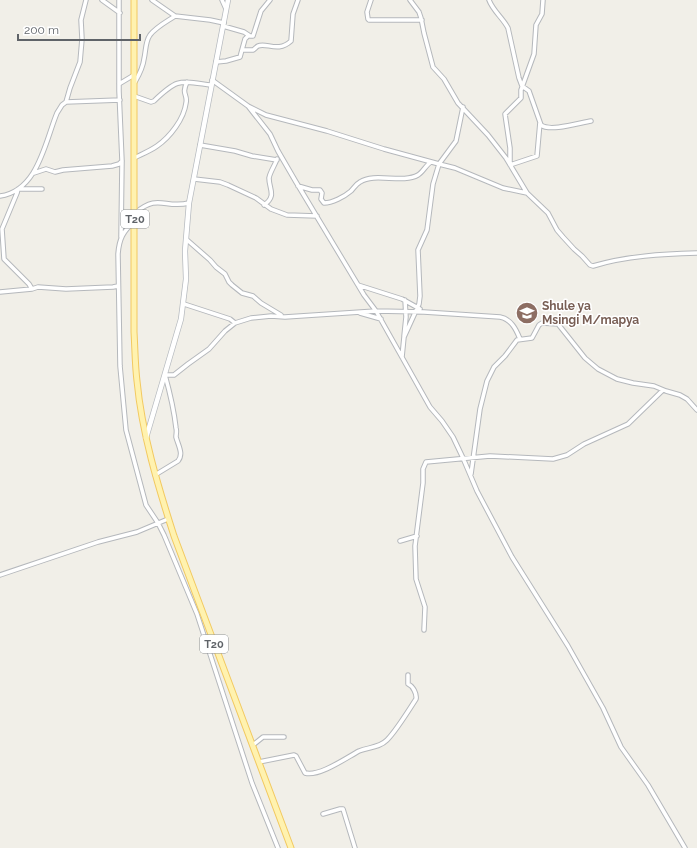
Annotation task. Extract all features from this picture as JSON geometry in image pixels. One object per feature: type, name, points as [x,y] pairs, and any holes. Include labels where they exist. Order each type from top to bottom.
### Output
[{"type":"main road","name":"T20","points":[[134,0],[134,332],[137,381],[146,438],[168,519],[291,848]]},
{"type":"street","points":[[0,196],[12,194],[25,183],[33,173],[40,160],[57,113],[66,102],[80,62],[82,39],[81,20],[86,0]]},
{"type":"street","points":[[102,0],[120,13]]},
{"type":"street","points":[[119,0],[119,84],[122,161],[118,286],[120,366],[126,430],[146,505],[158,523],[197,614],[252,783],[278,848]]},
{"type":"street","points":[[152,0],[175,16],[204,19],[224,24],[244,32],[248,36]]},
{"type":"street","points":[[222,0],[226,10]]},
{"type":"street","points":[[146,438],[181,319],[184,304],[186,279],[186,239],[189,203],[228,0]]},
{"type":"street","points":[[216,62],[240,57],[245,38],[254,34],[261,11],[270,0]]},
{"type":"street","points":[[242,50],[253,50],[259,46],[281,46],[289,43],[291,41],[293,14],[298,0]]},
{"type":"street","points":[[371,0],[367,16],[369,20],[422,20]]},
{"type":"street","points":[[410,0],[419,12],[422,20],[433,67],[462,107],[488,135],[510,164],[528,193],[548,213],[557,230],[592,266],[661,254],[697,253]]},
{"type":"street","points":[[489,0],[494,11],[505,22],[508,28],[517,72],[522,86]]},
{"type":"street","points":[[510,164],[510,148],[505,114],[521,98],[520,93],[522,86],[534,54],[536,25],[542,14],[543,0]]},
{"type":"street","points":[[134,83],[143,66],[149,36],[155,29],[175,16]]},
{"type":"street","points":[[119,84],[134,75]]},
{"type":"street","points":[[134,158],[157,146],[180,123],[186,103],[184,92],[187,82]]},
{"type":"street","points":[[134,96],[151,102],[171,86],[178,83],[212,83],[248,106],[266,115],[440,164],[460,170],[503,188],[528,193]]},
{"type":"street","points":[[522,86],[528,88],[530,91],[542,126],[554,128],[591,121]]},
{"type":"street","points":[[66,102],[120,100]]},
{"type":"street","points":[[248,106],[270,134],[279,154],[357,285],[381,319],[430,407],[446,426],[463,458],[477,491],[512,557],[568,646],[603,708],[621,747],[648,786],[685,848]]},
{"type":"street","points":[[404,337],[417,309],[420,296],[418,250],[427,230],[431,195],[440,164],[456,141],[462,107]]},
{"type":"street","points":[[510,164],[537,156],[540,122]]},
{"type":"street","points":[[200,145],[277,160]]},
{"type":"street","points":[[264,205],[269,200],[271,195],[272,190],[270,176],[279,154]]},
{"type":"street","points":[[33,173],[46,169],[55,172],[112,166],[119,164],[122,161]]},
{"type":"street","points":[[298,186],[312,190],[320,190],[324,203],[330,203],[349,192],[360,182],[372,179],[406,178],[418,175],[425,166],[431,162]]},
{"type":"street","points":[[194,179],[210,180],[228,185],[256,198],[271,209],[287,215],[317,216]]},
{"type":"street","points":[[18,189],[42,189]]},
{"type":"street","points":[[4,259],[2,229],[18,189]]},
{"type":"street","points":[[135,213],[143,206],[152,202],[181,205],[189,203]]},
{"type":"street","points":[[120,237],[128,226],[135,222]]},
{"type":"street","points":[[186,239],[210,260],[216,268],[226,274],[232,285],[242,292],[253,296],[276,313],[285,317]]},
{"type":"street","points":[[0,255],[29,284],[32,289]]},
{"type":"street","points":[[357,285],[405,300],[417,309],[424,312],[502,317],[512,324],[520,339]]},
{"type":"street","points":[[0,292],[32,289],[38,287],[66,288],[118,286]]},
{"type":"street","points":[[402,357],[406,311],[405,300]]},
{"type":"street","points":[[184,304],[230,319],[235,323]]},
{"type":"street","points":[[165,375],[170,376],[175,374],[209,349],[235,323],[250,318],[376,311],[406,311],[417,309]]},
{"type":"street","points":[[357,312],[381,319]]},
{"type":"street","points":[[471,475],[480,409],[487,381],[494,367],[505,356],[517,340],[531,339],[539,325],[542,323],[558,323],[586,358],[598,369],[617,379],[654,386],[683,396],[697,410]]},
{"type":"street","points":[[155,475],[180,458],[180,446],[176,438],[171,397],[165,375]]},
{"type":"street","points":[[424,630],[425,607],[416,579],[415,546],[423,483],[423,469],[425,463],[428,461],[450,461],[463,458],[496,456],[554,459],[562,457],[584,444],[628,424],[663,390]]},
{"type":"street","points":[[0,575],[98,542],[137,532],[168,519]]},
{"type":"street","points":[[400,540],[417,536]]},
{"type":"street","points":[[259,762],[294,755],[305,773],[308,774],[326,769],[361,750],[378,746],[388,739],[416,699],[415,693],[408,684],[408,675]]},
{"type":"street","points":[[253,746],[263,737],[284,737]]},
{"type":"street","points":[[323,814],[343,809],[355,848]]},
{"type":"place","name":"Shule ya Msingi M/mapya","points":[[527,313]]}]
